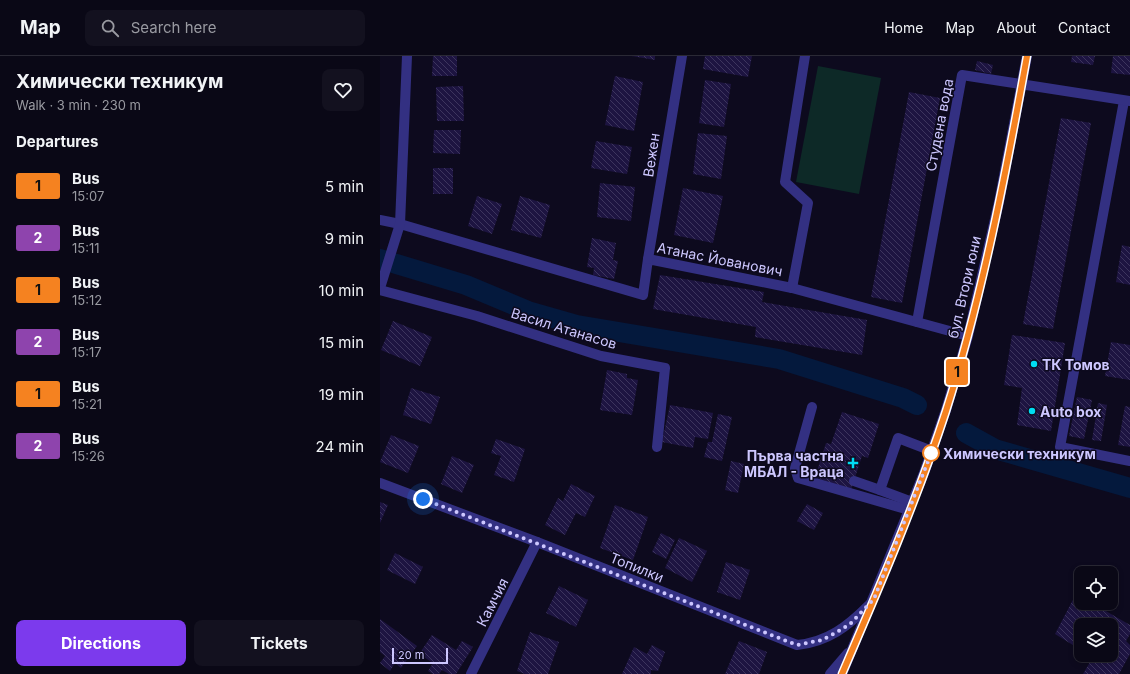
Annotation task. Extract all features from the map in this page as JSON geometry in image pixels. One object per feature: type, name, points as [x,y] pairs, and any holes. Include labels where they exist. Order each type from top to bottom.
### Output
[{"type":"street","points":[[380,289],[400,224],[407,56]]},
{"type":"street","name":"Вежен","points":[[648,259],[682,56]]},
{"type":"street","points":[[792,288],[808,203],[785,182],[805,56]]},
{"type":"street","name":"бул. Втори юни","points":[[842,674],[911,506],[946,410],[968,336],[999,202],[1022,85],[1026,56]]},
{"type":"street","name":"Студена вода","points":[[917,322],[962,75],[1127,101]]},
{"type":"street","points":[[1127,101],[1060,447],[1130,461]]},
{"type":"street","name":"Атанас Йованович","points":[[380,220],[400,224],[642,295],[648,259],[792,288],[968,336]]},
{"type":"street","name":"Васил Атанасов","points":[[380,289],[476,316],[601,356],[665,368],[657,447]]},
{"type":"street","points":[[812,407],[795,468],[798,478],[911,506]]},
{"type":"street","points":[[880,490],[898,438],[932,451]]},
{"type":"street","points":[[854,481],[880,490],[911,506]]},
{"type":"street","name":"Топилки","points":[[380,483],[537,542],[797,645],[822,640],[837,632],[850,624],[874,599]]},
{"type":"street","name":"Камчия","points":[[471,674],[537,542]]},
{"type":"street","points":[[830,674],[854,646]]},
{"type":"green space","points":[[818,66],[881,78],[859,194],[796,182]]},
{"type":"building","points":[[433,56],[457,56],[457,76],[432,76]]},
{"type":"building","points":[[632,56],[655,56],[655,60]]},
{"type":"building","points":[[705,56],[752,56],[748,77],[703,69]]},
{"type":"building","points":[[1072,56],[1095,56],[1093,65],[1071,62]]},
{"type":"building","points":[[1113,56],[1130,56],[1130,75],[1111,73]]},
{"type":"building","points":[[977,61],[993,65],[991,74],[975,70]]},
{"type":"building","points":[[615,76],[643,82],[634,131],[605,125]]},
{"type":"building","points":[[705,80],[731,84],[724,127],[699,123]]},
{"type":"building","points":[[463,86],[464,121],[437,121],[436,87]]},
{"type":"building","points":[[909,92],[940,98],[902,303],[871,297]]},
{"type":"building","points":[[1061,118],[1091,123],[1053,329],[1023,324]]},
{"type":"building","points":[[434,130],[461,130],[460,154],[433,153]]},
{"type":"building","points":[[698,133],[727,136],[721,179],[693,174]]},
{"type":"building","points":[[596,141],[632,147],[627,174],[591,168]]},
{"type":"building","points":[[433,168],[453,168],[453,194],[433,194]]},
{"type":"building","points":[[600,183],[635,187],[631,221],[597,217]]},
{"type":"building","points":[[683,188],[723,196],[713,243],[674,235]]},
{"type":"building","points":[[477,196],[502,204],[492,234],[468,226]]},
{"type":"building","points":[[520,196],[550,205],[541,238],[511,230]]},
{"type":"building","points":[[592,238],[616,243],[613,260],[618,261],[614,279],[593,275],[594,268],[587,267]]},
{"type":"building","points":[[1122,245],[1130,247],[1130,285],[1116,282]]},
{"type":"building","points":[[660,275],[764,292],[762,302],[867,320],[862,355],[755,337],[756,327],[653,309]]},
{"type":"building","points":[[393,321],[432,337],[420,366],[381,350]]},
{"type":"building","name":"ТК Томов","points":[[1012,335],[1065,343],[1051,431],[1017,425],[1022,388],[1004,385]]},
{"type":"building","points":[[1111,342],[1130,345],[1130,380],[1105,376]]},
{"type":"building","points":[[607,370],[627,374],[627,378],[638,380],[632,415],[600,410]]},
{"type":"building","points":[[411,388],[440,397],[431,424],[403,415]]},
{"type":"building","points":[[1077,397],[1092,400],[1084,439],[1069,436]]},
{"type":"building","points":[[1098,403],[1107,405],[1101,441],[1092,440]]},
{"type":"building","points":[[670,405],[713,413],[708,439],[695,437],[693,448],[662,442]]},
{"type":"building","points":[[1125,406],[1130,407],[1130,447],[1118,445]]},
{"type":"building","points":[[842,412],[879,424],[868,458],[862,456],[851,490],[815,477],[826,443],[831,444]]},
{"type":"building","points":[[718,414],[732,417],[722,461],[704,457],[708,442],[712,442]]},
{"type":"building","points":[[391,435],[419,446],[408,473],[380,462]]},
{"type":"building","points":[[496,439],[525,449],[514,482],[494,475],[501,456],[491,453]]},
{"type":"building","points":[[452,456],[474,465],[462,493],[441,484]]},
{"type":"building","points":[[731,461],[744,464],[738,493],[725,490]]},
{"type":"building","points":[[571,484],[595,496],[585,517],[576,513],[565,535],[545,525],[558,498],[563,501]]},
{"type":"building","points":[[380,502],[388,505],[380,523]]},
{"type":"building","points":[[807,504],[823,513],[814,530],[797,521]]},
{"type":"building","points":[[615,505],[648,517],[633,560],[600,548]]},
{"type":"building","points":[[661,533],[675,540],[666,559],[652,552]]},
{"type":"building","points":[[679,538],[707,551],[692,582],[665,568]]},
{"type":"building","points":[[395,553],[423,567],[415,584],[387,570]]},
{"type":"building","points":[[726,562],[750,570],[740,600],[717,592]]},
{"type":"building","points":[[559,586],[588,600],[576,627],[546,613]]},
{"type":"building","points":[[1074,598],[1074,610],[1104,610],[1118,618],[1074,618],[1074,646],[1055,634]]},
{"type":"building","points":[[1118,618],[1130,625],[1130,634],[1126,641],[1130,645],[1130,654],[1119,674],[1083,674],[1090,662],[1118,662]]},
{"type":"building","points":[[380,619],[417,646],[401,668],[395,663],[390,671],[380,663],[385,656],[380,652]]},
{"type":"building","points":[[530,632],[559,642],[548,674],[525,674],[517,671]]},
{"type":"building","points":[[432,635],[456,650],[462,641],[473,647],[456,674],[449,674],[442,670],[439,674],[433,674],[428,671],[433,663],[419,654]]},
{"type":"building","points":[[739,641],[767,652],[759,674],[725,674]]},
{"type":"building","points":[[652,645],[665,652],[658,671],[651,670],[651,674],[622,674],[634,647],[647,654]]},
{"type":"waterway","points":[[380,259],[466,285],[528,311],[577,325],[779,359],[903,398],[917,405]]},
{"type":"waterway","points":[[966,433],[995,449],[1130,488]]},
{"type":"bus line","name":"1","points":[[842,674],[924,474],[946,410],[968,336],[999,202],[1027,56]]},
{"type":"place","name":"ТК Томов","points":[[1034,364]]},
{"type":"place","name":"Auto box","points":[[1032,411]]},
{"type":"place","name":"Химически техникум","points":[[931,453]]},
{"type":"place","name":"Първа частна МБАЛ - Враца","points":[[853,463]]},
{"type":"route","points":[[423,499],[537,542],[797,645],[809,644],[822,640],[850,624],[874,599],[932,451],[931,453]]}]
